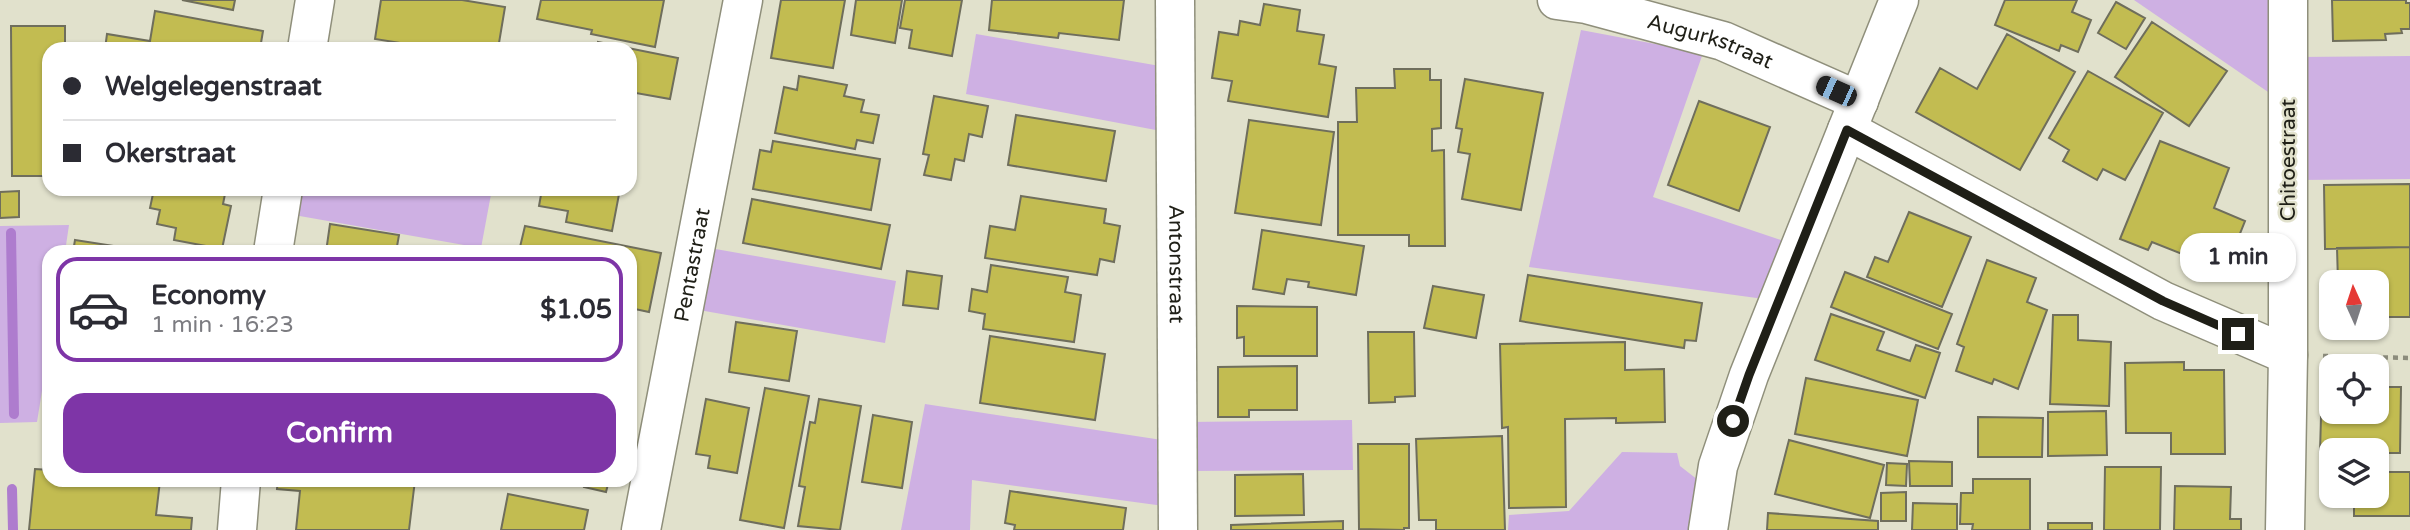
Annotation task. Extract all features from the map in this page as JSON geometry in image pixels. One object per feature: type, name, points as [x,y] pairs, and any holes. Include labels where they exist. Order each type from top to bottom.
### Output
[{"type":"street","points":[[308,42],[315,0]]},
{"type":"street","name":"Pentastraat","points":[[641,530],[743,0]]},
{"type":"street","name":"Antonstraat","points":[[1175,0],[1178,530]]},
{"type":"street","name":"Augurkstraat","points":[[1557,0],[1586,4],[1723,41],[2163,301],[2288,355]]},
{"type":"street","points":[[1708,530],[1718,466],[1749,375],[1899,0]]},
{"type":"street","name":"Chitoestraat","points":[[2285,530],[2288,0]]},
{"type":"street","points":[[274,245],[281,196]]},
{"type":"street","points":[[237,530],[240,487]]},
{"type":"path","points":[[2288,355],[2410,358]]},
{"type":"shaded area","points":[[2134,0],[2272,0],[2271,94]]},
{"type":"shaded area","points":[[1581,30],[1703,53],[1653,197],[1787,242],[1764,299],[1529,267]]},
{"type":"shaded area","points":[[976,34],[1160,66],[1161,131],[966,94]]},
{"type":"shaded area","points":[[2410,56],[2410,179],[2297,180],[2298,57]]},
{"type":"shaded area","points":[[298,196],[491,196],[482,245],[464,245],[294,215]]},
{"type":"shaded area","points":[[69,225],[66,245],[42,245],[42,391],[37,422],[0,423],[0,226]]},
{"type":"shaded area","points":[[710,248],[896,281],[885,343],[699,310]]},
{"type":"shaded area","points":[[925,404],[1162,440],[1164,506],[972,480],[970,530],[901,530]]},
{"type":"shaded area","points":[[1352,420],[1353,470],[1190,471],[1189,422]]},
{"type":"shaded area","points":[[1622,452],[1677,453],[1680,466],[1698,480],[1689,530],[1508,530],[1509,515],[1569,511]]},
{"type":"building","points":[[182,0],[235,0],[233,10]]},
{"type":"building","points":[[381,0],[462,0],[505,7],[499,42],[394,42],[375,39]]},
{"type":"building","points":[[541,0],[664,0],[655,47],[591,34],[592,30],[537,19]]},
{"type":"building","points":[[781,0],[845,0],[833,68],[771,58]]},
{"type":"building","points":[[856,0],[902,0],[895,43],[851,35]]},
{"type":"building","points":[[905,0],[962,0],[952,56],[909,48],[912,30],[900,28]]},
{"type":"building","points":[[992,0],[1124,0],[1119,40],[1059,33],[1058,38],[989,30]]},
{"type":"building","points":[[2005,0],[2077,0],[2072,12],[2091,20],[2078,52],[2061,45],[2059,51],[1995,25]]},
{"type":"building","points":[[2332,0],[2406,0],[2406,3],[2410,3],[2410,29],[2401,29],[2402,33],[2385,34],[2386,40],[2333,41]]},
{"type":"building","points":[[2116,2],[2145,18],[2126,49],[2098,33]]},
{"type":"building","points":[[1264,4],[1300,10],[1297,31],[1324,35],[1319,64],[1336,67],[1328,117],[1228,101],[1232,81],[1212,78],[1219,32],[1238,35],[1240,21],[1260,25]]},
{"type":"building","points":[[155,11],[263,31],[261,42],[106,42],[107,34],[150,41]]},
{"type":"building","points":[[2152,22],[2227,71],[2189,126],[2115,77]]},
{"type":"building","points":[[11,26],[65,26],[65,42],[42,42],[42,176],[12,176]]},
{"type":"building","points":[[2007,34],[2075,72],[2020,170],[1916,112],[1940,68],[1977,89]]},
{"type":"building","points":[[637,50],[678,58],[670,99],[637,93]]},
{"type":"building","points":[[1394,69],[1430,69],[1430,80],[1441,80],[1441,128],[1432,129],[1432,151],[1444,150],[1445,246],[1409,246],[1409,235],[1338,235],[1338,122],[1357,122],[1356,88],[1395,88]]},
{"type":"building","points":[[2088,71],[2163,113],[2125,180],[2103,169],[2097,180],[2063,161],[2069,150],[2049,138]]},
{"type":"building","points":[[799,76],[847,85],[844,96],[864,100],[861,112],[879,115],[873,143],[857,140],[855,149],[775,133],[784,87],[797,90]]},
{"type":"building","points":[[1465,79],[1543,93],[1521,210],[1462,199],[1470,154],[1458,152],[1462,129],[1456,128]]},
{"type":"building","points":[[934,96],[988,106],[982,137],[969,134],[964,161],[955,159],[951,180],[924,175],[929,155],[923,154]]},
{"type":"building","points":[[1699,101],[1770,127],[1739,211],[1668,185]]},
{"type":"building","points":[[1016,115],[1115,131],[1106,181],[1008,165]]},
{"type":"building","points":[[1249,120],[1334,132],[1321,225],[1235,213]]},
{"type":"building","points":[[773,141],[880,159],[871,210],[753,189],[760,150],[771,152]]},
{"type":"building","points":[[2160,141],[2229,168],[2214,208],[2245,221],[2225,271],[2152,242],[2148,250],[2120,239]]},
{"type":"building","points":[[2410,184],[2410,247],[2325,249],[2324,185]]},
{"type":"building","points":[[19,191],[19,217],[0,218],[0,192]]},
{"type":"building","points":[[153,196],[225,196],[223,204],[231,206],[223,245],[201,245],[174,240],[176,228],[157,224],[160,210],[150,208]]},
{"type":"building","points":[[541,196],[619,196],[612,231],[566,222],[568,211],[539,206]]},
{"type":"building","points":[[1021,196],[1106,209],[1104,223],[1120,226],[1114,262],[1100,259],[1097,275],[985,258],[990,226],[1015,230]]},
{"type":"building","points":[[752,199],[890,225],[881,269],[743,243]]},
{"type":"building","points":[[1909,212],[1971,237],[1942,307],[1867,277],[1875,257],[1888,262]]},
{"type":"building","points":[[330,224],[399,235],[397,245],[327,245]]},
{"type":"building","points":[[525,226],[621,245],[520,245]]},
{"type":"building","points":[[1262,230],[1364,246],[1356,295],[1308,287],[1309,282],[1287,279],[1284,294],[1253,289]]},
{"type":"building","points":[[75,240],[107,245],[74,245]]},
{"type":"building","points":[[2410,247],[2410,317],[2389,317],[2389,270],[2338,270],[2337,248]]},
{"type":"building","points":[[637,248],[661,253],[649,312],[637,309]]},
{"type":"building","points":[[1987,260],[2036,278],[2027,302],[2047,310],[2018,389],[1994,379],[1992,384],[1956,371],[1964,347],[1957,344]]},
{"type":"building","points":[[991,265],[1068,277],[1065,292],[1081,295],[1074,342],[983,329],[985,314],[969,311],[972,289],[987,292]]},
{"type":"building","points":[[907,271],[942,276],[938,309],[903,305]]},
{"type":"building","points":[[1845,272],[1952,314],[1938,349],[1831,307]]},
{"type":"building","points":[[1528,275],[1702,303],[1696,341],[1685,340],[1684,348],[1520,321]]},
{"type":"building","points":[[1433,286],[1484,295],[1476,338],[1424,328]]},
{"type":"building","points":[[1237,306],[1317,307],[1317,356],[1244,356],[1244,337],[1237,338]]},
{"type":"building","points":[[1831,314],[1884,332],[1877,350],[1910,361],[1916,345],[1940,353],[1925,398],[1815,360]]},
{"type":"building","points":[[2053,315],[2078,315],[2078,340],[2111,342],[2109,406],[2050,404]]},
{"type":"building","points":[[736,322],[797,331],[789,381],[729,372]]},
{"type":"building","points":[[1368,332],[1414,332],[1415,396],[1395,397],[1395,402],[1369,403]]},
{"type":"building","points":[[990,336],[1105,354],[1095,420],[980,403]]},
{"type":"building","points":[[1625,342],[1625,370],[1664,369],[1665,422],[1616,423],[1616,418],[1565,419],[1566,507],[1509,508],[1508,427],[1502,428],[1500,344]]},
{"type":"building","points":[[2184,362],[2184,370],[2224,370],[2225,454],[2171,454],[2171,433],[2126,433],[2125,363]]},
{"type":"building","points":[[1297,366],[1297,410],[1249,410],[1249,417],[1218,417],[1218,367]]},
{"type":"building","points":[[1806,378],[1918,400],[1907,456],[1795,434]]},
{"type":"building","points":[[2389,387],[2401,387],[2400,453],[2389,453],[2389,438],[2320,438],[2321,424],[2389,424]]},
{"type":"building","points":[[765,388],[809,396],[784,528],[740,520]]},
{"type":"building","points":[[706,399],[749,408],[737,473],[708,468],[710,456],[696,454]]},
{"type":"building","points":[[819,399],[861,406],[840,530],[798,526],[805,487],[799,486],[810,422],[815,423]]},
{"type":"building","points":[[2106,411],[2107,455],[2048,456],[2048,412]]},
{"type":"building","points":[[873,415],[912,422],[902,488],[862,482]]},
{"type":"building","points":[[1978,417],[2043,418],[2042,457],[1978,457]]},
{"type":"building","points":[[1502,436],[1505,530],[1436,530],[1436,520],[1419,520],[1416,439]]},
{"type":"building","points":[[1789,440],[1884,465],[1870,518],[1775,494]]},
{"type":"building","points":[[1358,444],[1409,444],[1409,528],[1359,529]]},
{"type":"building","points":[[1909,461],[1952,462],[1952,486],[1910,486]]},
{"type":"building","points":[[1887,463],[1907,464],[1906,486],[1886,485]]},
{"type":"building","points":[[2105,467],[2161,467],[2160,530],[2104,530]]},
{"type":"building","points":[[35,469],[42,470],[42,487],[159,487],[156,515],[192,518],[191,530],[29,530]]},
{"type":"building","points":[[2389,472],[2410,472],[2410,516],[2354,516],[2354,508],[2389,508]]},
{"type":"building","points":[[1303,474],[1304,515],[1235,516],[1235,475]]},
{"type":"building","points":[[1973,479],[2030,479],[2030,530],[1972,530],[1973,524],[1960,524],[1961,493],[1973,493]]},
{"type":"building","points":[[2175,486],[2231,487],[2230,519],[2241,519],[2241,530],[2174,530]]},
{"type":"building","points":[[414,487],[409,530],[296,530],[300,491],[277,489]]},
{"type":"building","points":[[584,487],[607,487],[606,492]]},
{"type":"building","points":[[1010,491],[1126,508],[1123,530],[1014,530],[1015,525],[1005,523]]},
{"type":"building","points":[[1906,492],[1906,521],[1881,521],[1881,493]]},
{"type":"building","points":[[508,494],[588,510],[584,530],[501,530]]},
{"type":"building","points":[[1913,503],[1957,504],[1957,530],[1912,530]]},
{"type":"building","points":[[1768,513],[1878,521],[1878,530],[1767,530]]},
{"type":"building","points":[[1343,521],[1343,530],[1231,530],[1231,525]]},
{"type":"building","points":[[2048,523],[2092,523],[2092,530],[2048,530]]},
{"type":"waterway","points":[[11,233],[14,414]]},
{"type":"waterway","points":[[12,489],[13,530]]},
{"type":"route","points":[[1733,421],[1847,130],[2163,301],[2238,334]]}]
